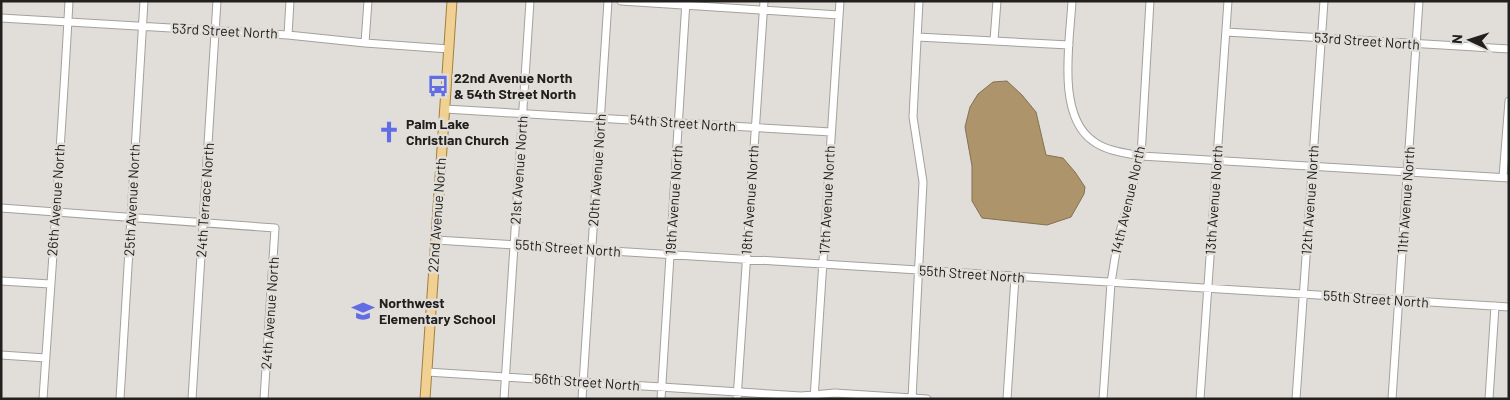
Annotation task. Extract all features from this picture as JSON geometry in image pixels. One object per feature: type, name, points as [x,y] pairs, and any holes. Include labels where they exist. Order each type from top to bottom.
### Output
[{"type":"main road","name":"22nd Avenue North","points":[[425,399],[452,1]]},
{"type":"street","name":"26th Avenue North","points":[[43,399],[50,284],[57,212],[69,1]]},
{"type":"street","name":"25th Avenue North","points":[[120,399],[144,1]]},
{"type":"street","name":"24th Terrace North","points":[[192,399],[217,1]]},
{"type":"street","points":[[288,35],[290,1]]},
{"type":"street","points":[[365,43],[368,1]]},
{"type":"street","name":"21st Avenue North","points":[[504,399],[530,1]]},
{"type":"street","name":"20th Avenue North","points":[[582,399],[608,1]]},
{"type":"street","points":[[622,1],[686,3],[839,15]]},
{"type":"street","name":"18th Avenue North","points":[[737,395],[764,1]]},
{"type":"street","name":"17th Avenue North","points":[[814,397],[840,1]]},
{"type":"street","points":[[912,398],[923,182],[913,118],[919,1]]},
{"type":"street","points":[[994,40],[997,1]]},
{"type":"street","points":[[1072,1],[1068,82],[1070,104],[1081,130],[1093,142],[1109,149],[1141,156],[1506,177],[1509,101]]},
{"type":"street","name":"14th Avenue North","points":[[1103,399],[1111,282],[1118,239],[1141,156],[1150,1]]},
{"type":"street","name":"13th Avenue North","points":[[1200,399],[1228,1]]},
{"type":"street","name":"12th Avenue North","points":[[1296,399],[1324,1]]},
{"type":"street","name":"11th Avenue North","points":[[1392,399],[1419,1]]},
{"type":"street","name":"19th Avenue North","points":[[661,399],[686,3]]},
{"type":"street","name":"53rd Street North","points":[[1,18],[216,30],[449,49]]},
{"type":"street","name":"53rd Street North","points":[[1226,32],[1509,50]]},
{"type":"street","points":[[917,36],[1069,44]]},
{"type":"street","name":"54th Street North","points":[[445,109],[831,132]]},
{"type":"street","points":[[1,208],[203,223]]},
{"type":"street","name":"24th Avenue North","points":[[203,223],[275,228],[264,399]]},
{"type":"street","name":"55th Street North","points":[[436,240],[1509,307]]},
{"type":"street","points":[[1008,399],[1015,277]]},
{"type":"street","points":[[1,281],[50,284]]},
{"type":"street","points":[[1489,399],[1494,306]]},
{"type":"street","points":[[1,354],[46,358]]},
{"type":"street","name":"56th Street North","points":[[427,372],[662,387],[737,395],[814,397],[834,393],[927,399]]},
{"type":"shaded area","points":[[1007,81],[1036,112],[1046,155],[1063,158],[1085,187],[1084,194],[1071,217],[1047,225],[982,218],[972,201],[972,166],[965,127],[970,107],[978,94],[993,82]]},
{"type":"place","name":"22nd Avenue North & 54th Street North","points":[[438,86]]},
{"type":"place","name":"Palm Lake Christian Church","points":[[389,132]]},
{"type":"place","name":"Northwest Elementary School","points":[[363,311]]}]
